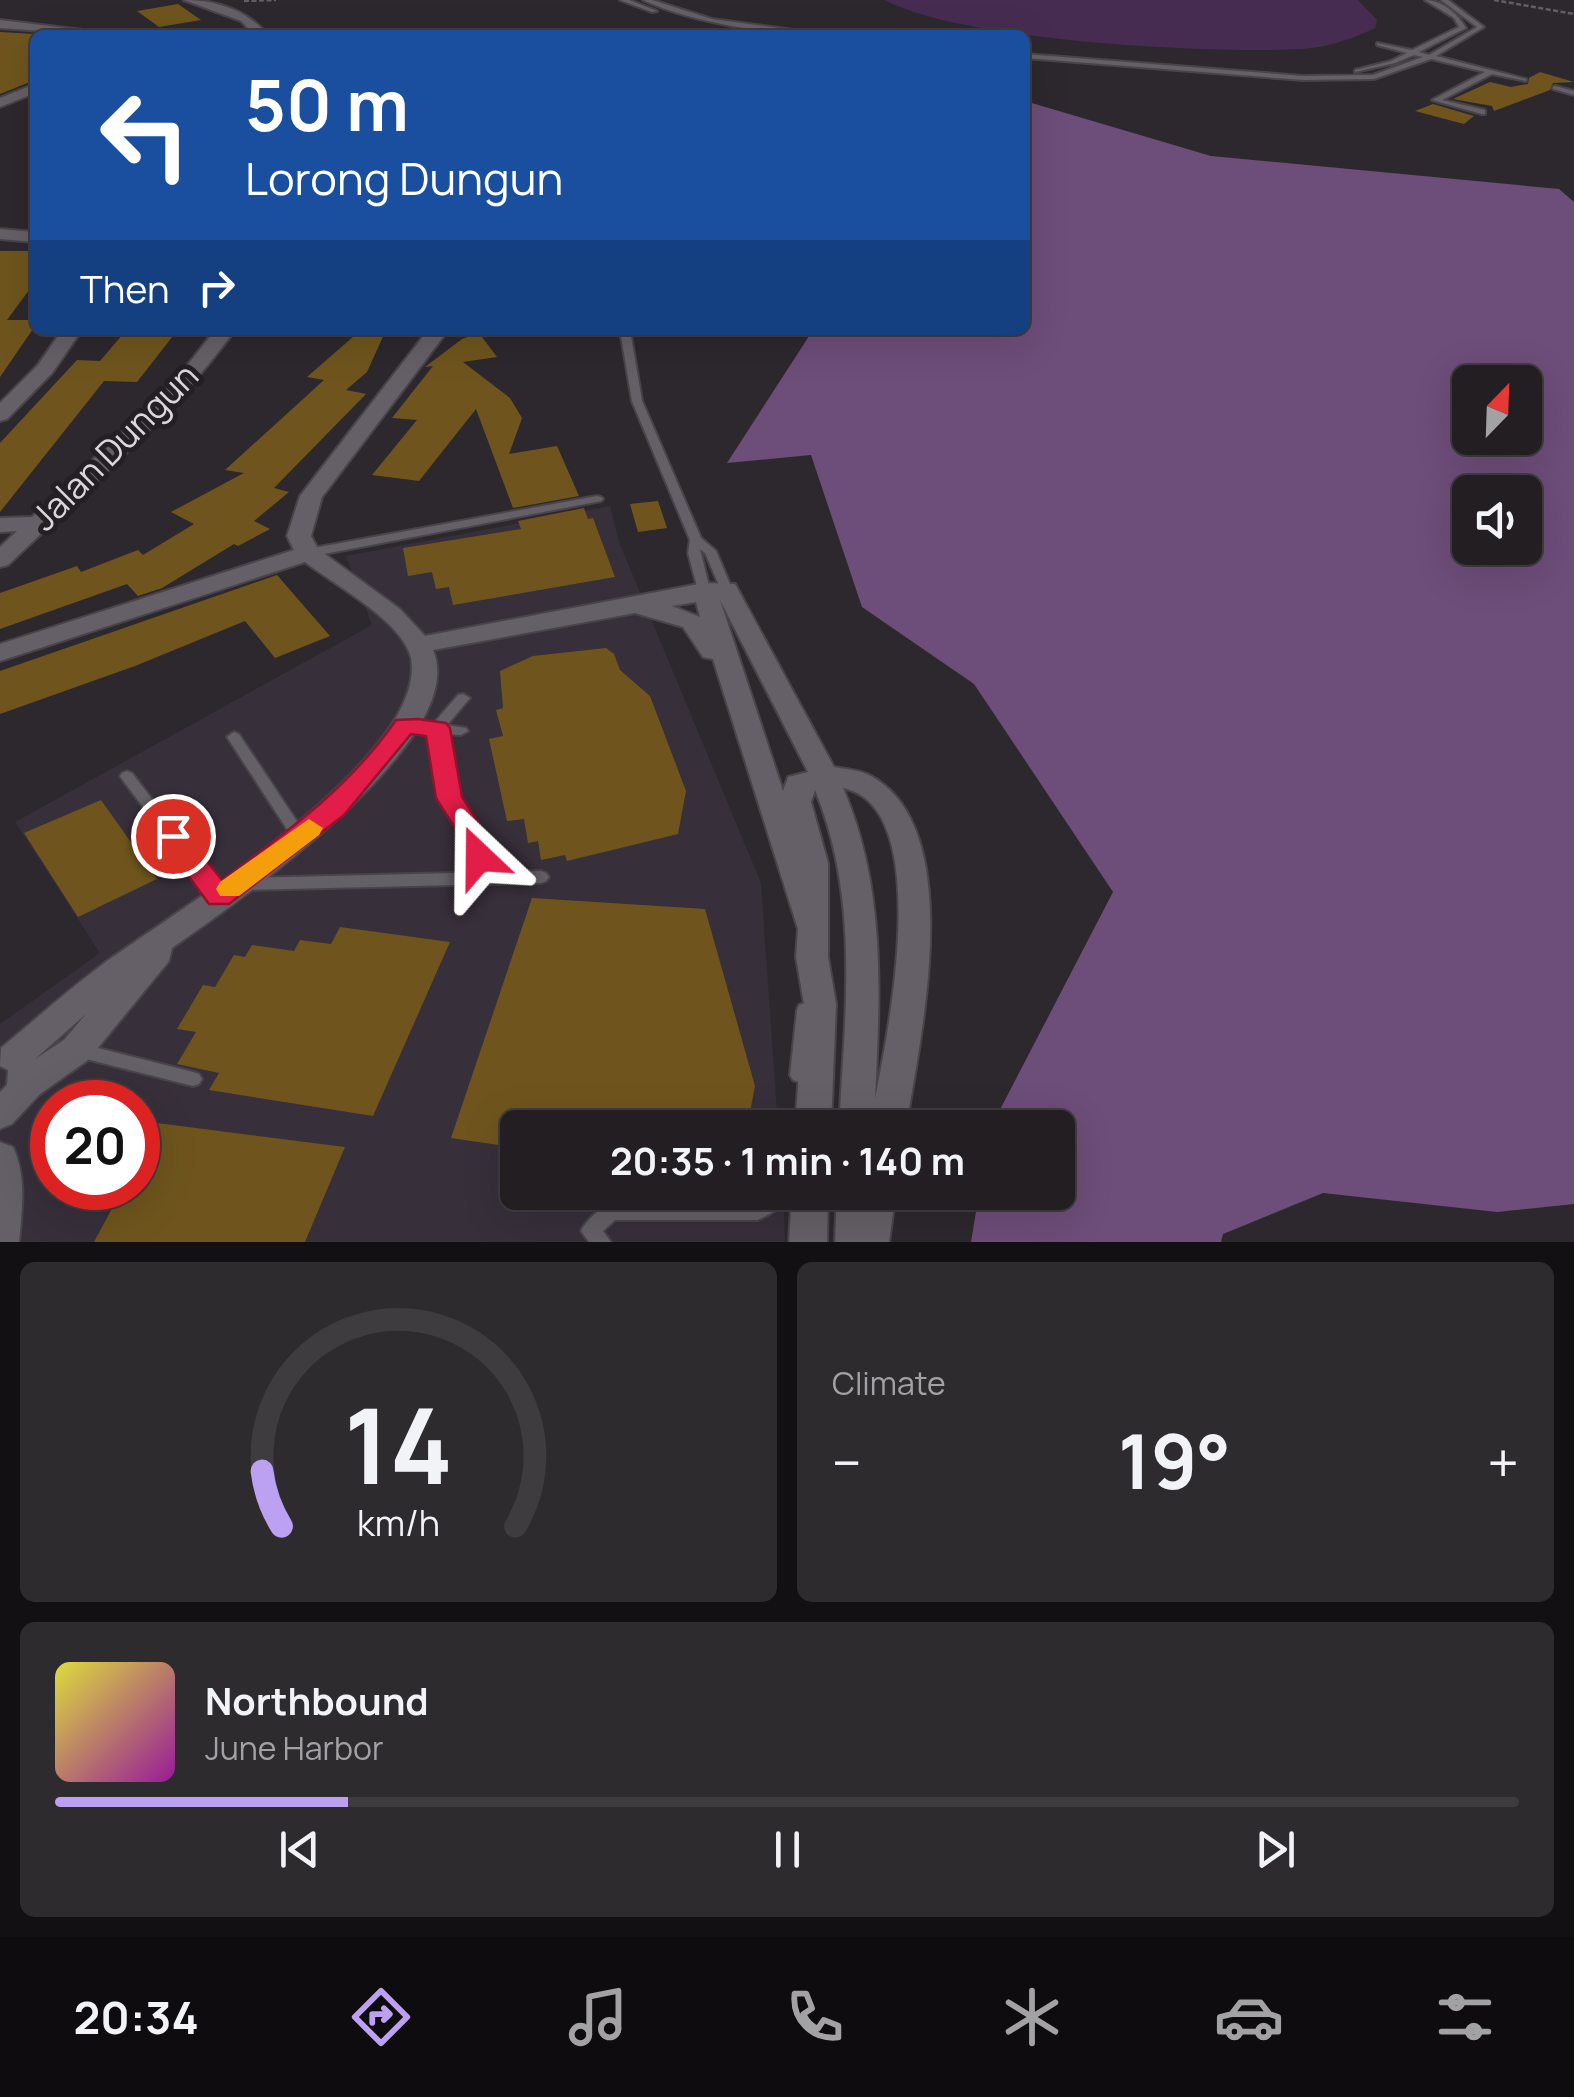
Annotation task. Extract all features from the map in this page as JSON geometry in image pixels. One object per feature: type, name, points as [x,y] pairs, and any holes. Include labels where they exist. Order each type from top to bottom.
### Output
[{"type":"street","points":[[199,1],[245,18],[256,30]]},
{"type":"street","points":[[0,24],[50,30]]},
{"type":"street","points":[[0,102],[30,90]]},
{"type":"street","points":[[0,234],[30,236]]},
{"type":"street","points":[[0,415],[45,369],[69,335]]},
{"type":"street","name":"Jalan Dungun","points":[[0,560],[178,390],[221,335]]},
{"type":"street","points":[[0,1114],[14,1104],[13,1067],[114,972],[299,836],[361,783],[404,726],[425,677],[418,645],[403,624],[308,553],[299,536],[311,496],[434,335]]},
{"type":"street","points":[[0,525],[41,523]]},
{"type":"street","points":[[0,653],[308,553]]},
{"type":"street","points":[[418,645],[715,590]]},
{"type":"street","points":[[715,590],[740,703],[813,943]]},
{"type":"street","points":[[715,590],[822,775],[857,880],[862,936],[857,1110]]},
{"type":"street","points":[[627,604],[690,619],[704,629],[726,688],[740,703]]},
{"type":"street","points":[[814,1110],[820,1004],[813,943],[812,864],[797,802],[798,784],[822,775],[848,776],[877,794],[894,813],[908,858],[916,946],[891,1110]]},
{"type":"street","points":[[13,1067],[76,1050],[176,929]]},
{"type":"street","points":[[0,1158],[5,1188],[0,1242]]},
{"type":"street","points":[[808,1242],[809,1210]]},
{"type":"street","points":[[854,1242],[855,1210]]},
{"type":"street","points":[[870,1242],[875,1210]]},
{"type":"lane","points":[[622,0],[708,26],[735,30]]},
{"type":"lane","points":[[646,0],[710,20],[789,30]]},
{"type":"lane","points":[[1030,53],[1346,72],[1370,69],[1412,54],[1463,28],[1457,17],[1428,0]]},
{"type":"lane","points":[[1030,53],[1322,78],[1374,77],[1430,57],[1481,27],[1444,0]]},
{"type":"lane","points":[[1379,44],[1524,80]]},
{"type":"lane","points":[[1482,112],[1436,100],[1492,72]]},
{"type":"lane","points":[[1556,88],[1574,92]]},
{"type":"lane","points":[[626,335],[637,401],[693,535],[694,553],[715,590]]},
{"type":"lane","points":[[308,553],[597,500]]},
{"type":"lane","points":[[693,535],[710,551],[715,590]]},
{"type":"lane","points":[[463,698],[438,728],[450,798],[474,835],[479,857]]},
{"type":"lane","points":[[404,726],[461,730]]},
{"type":"lane","points":[[234,737],[299,836]]},
{"type":"lane","points":[[127,776],[228,890],[541,877]]},
{"type":"lane","points":[[798,1110],[801,1037],[813,943]]},
{"type":"lane","points":[[76,1050],[194,1079]]},
{"type":"lane","points":[[602,1242],[590,1230],[610,1212],[760,1210]]},
{"type":"path","points":[[1494,0],[1574,14]]},
{"type":"shaded area","points":[[885,0],[1358,0],[1377,20],[1375,28],[1349,39],[1302,49],[1261,50],[1088,42],[1030,35],[1030,30],[969,26]]},
{"type":"shaded area","points":[[1030,102],[1211,156],[1559,189],[1574,202],[1574,1204],[1497,1212],[1323,1193],[1223,1234],[1221,1242],[971,1242],[976,1210],[1075,1210],[1075,1110],[1000,1110],[1113,892],[974,684],[862,607],[811,455],[727,463],[810,335],[1030,335]]},
{"type":"shaded area","points":[[610,506],[619,542],[761,883],[777,1110],[500,1110],[500,1210],[784,1210],[785,1242],[0,1242],[0,1024],[100,953],[15,822],[372,625],[346,556]]},
{"type":"building","points":[[178,4],[201,20],[159,27],[137,11]]},
{"type":"building","points":[[0,32],[30,34],[30,82],[0,94]]},
{"type":"building","points":[[1540,72],[1574,82],[1553,83],[1550,90],[1494,111],[1492,106],[1453,99],[1490,82],[1511,87],[1528,84],[1529,78]]},
{"type":"building","points":[[1433,104],[1474,116],[1464,124],[1415,111]]},
{"type":"building","points":[[0,251],[30,251],[30,289],[7,320],[30,320],[30,333],[0,377]]},
{"type":"building","points":[[122,335],[173,336],[137,382],[104,381],[0,512],[0,443],[77,360],[100,361]]},
{"type":"building","points":[[355,335],[384,335],[367,372],[346,390],[366,394],[274,488],[289,492],[254,521],[270,529],[238,546],[234,544],[162,588],[138,596],[127,584],[0,629],[0,593],[77,566],[81,572],[138,550],[143,555],[194,524],[171,512],[244,473],[225,470],[324,380],[307,377]]},
{"type":"building","points":[[482,337],[497,357],[463,362],[510,398],[522,418],[509,454],[557,446],[579,496],[513,508],[476,409],[419,481],[372,475],[417,420],[392,418],[433,366],[425,367],[462,339]]},
{"type":"building","points":[[658,501],[667,528],[638,532],[630,504]]},
{"type":"building","points":[[584,508],[588,519],[593,518],[615,577],[453,605],[449,587],[436,589],[432,572],[408,576],[403,548],[521,529],[518,521]]},
{"type":"building","points":[[277,575],[330,636],[275,658],[245,621],[135,666],[0,714],[0,671]]},
{"type":"building","points":[[606,648],[614,654],[620,670],[650,696],[686,791],[678,834],[567,861],[565,855],[541,860],[538,841],[528,843],[524,819],[507,821],[489,739],[503,736],[496,710],[503,708],[500,671],[533,656]]},
{"type":"building","points":[[101,800],[157,879],[78,917],[24,833]]},
{"type":"building","points":[[532,898],[705,909],[755,1086],[750,1110],[500,1110],[500,1145],[451,1138]]},
{"type":"building","points":[[340,927],[450,942],[373,1116],[209,1090],[219,1073],[177,1064],[196,1032],[177,1029],[203,985],[215,987],[234,955],[245,957],[252,945],[294,951],[300,940],[331,944]]},
{"type":"building","points":[[160,1123],[345,1147],[305,1242],[94,1242],[111,1210],[160,1210]]},
{"type":"slow traffic","points":[[230,889],[309,828]]},
{"type":"route","points":[[173,836],[219,897],[335,809],[383,757],[404,726],[438,728],[450,798],[474,835],[479,857]]}]
